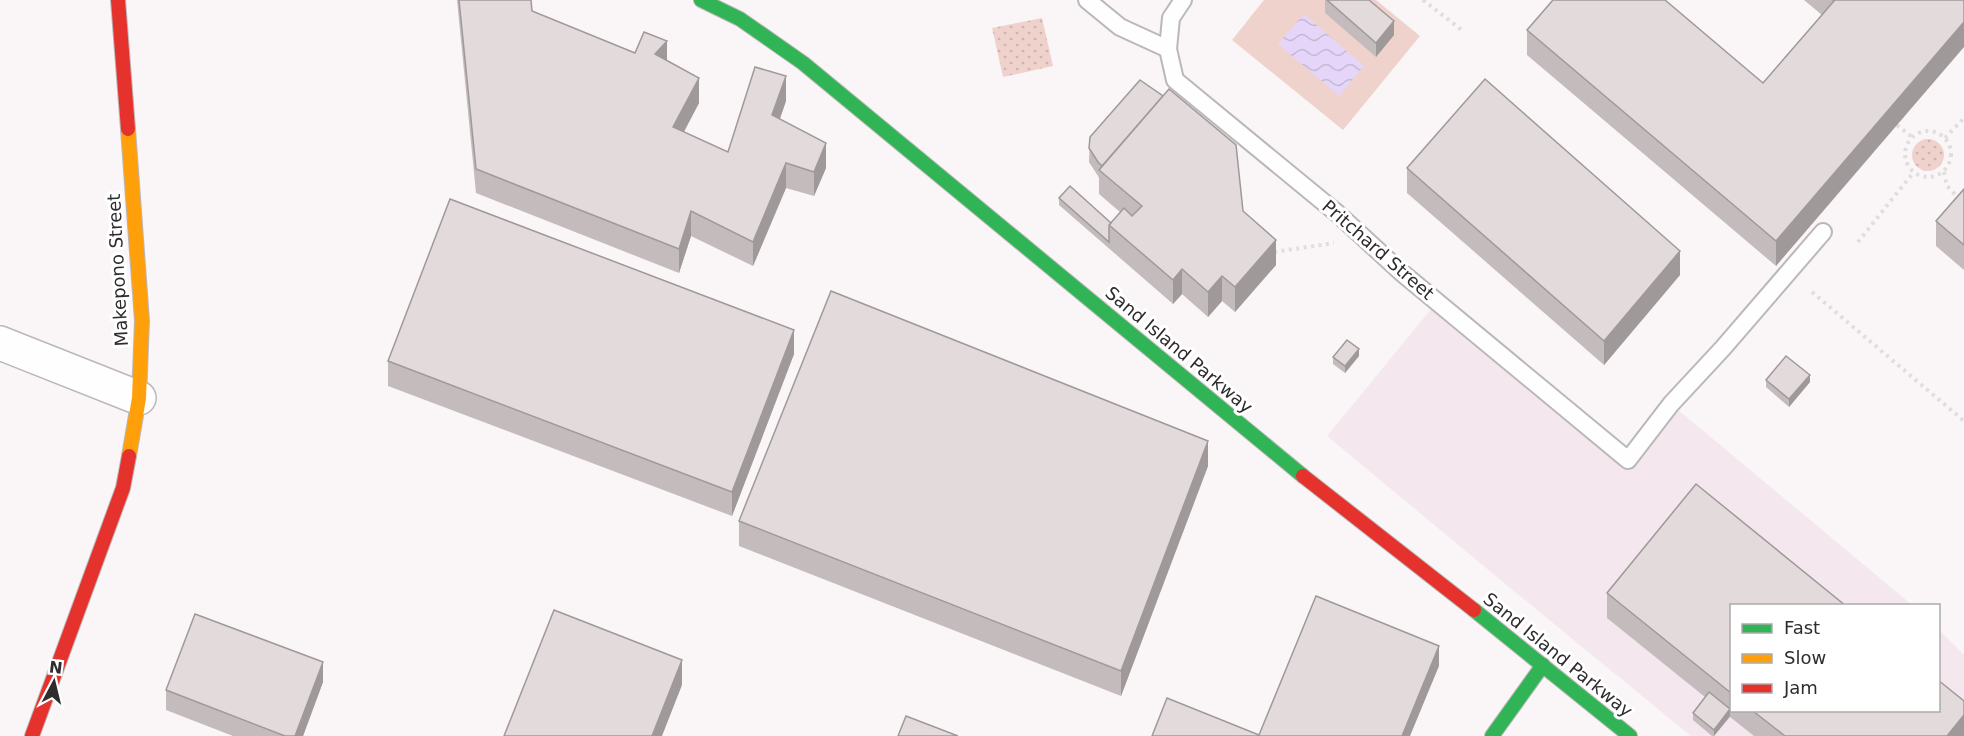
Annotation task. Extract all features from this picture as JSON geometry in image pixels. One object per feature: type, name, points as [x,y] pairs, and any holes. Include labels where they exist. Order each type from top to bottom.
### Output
[{"type":"street","name":"Makepono Street","points":[[32,736],[123,488],[139,398],[142,321],[118,0]]},
{"type":"street","name":"Sand Island Parkway","points":[[701,0],[740,19],[803,63],[1304,477],[1543,664],[1630,736]]},
{"type":"street","points":[[0,343],[139,398]]},
{"type":"street","points":[[1492,736],[1543,664]]},
{"type":"lane","points":[[1087,0],[1120,27],[1167,49]]},
{"type":"lane","name":"Pritchard Street","points":[[1183,0],[1171,18],[1167,49],[1175,80],[1338,214],[1401,272],[1628,460],[1671,405],[1823,232]]},
{"type":"path","points":[[1423,0],[1463,32]]},
{"type":"path","points":[[1945,138],[1964,118]]},
{"type":"path","points":[[1897,125],[1912,137]]},
{"type":"path","points":[[1925,131],[1945,138],[1952,151],[1949,165],[1944,172],[1932,178],[1913,173],[1908,167],[1905,152],[1912,137],[1925,131]]},
{"type":"path","points":[[1944,172],[1947,186],[1964,204]]},
{"type":"path","points":[[1858,242],[1913,173]]},
{"type":"path","points":[[1264,254],[1344,242]]},
{"type":"path","points":[[1812,292],[1964,421]]},
{"type":"shaded area","points":[[1264,0],[1376,0],[1420,36],[1343,130],[1232,40]]},
{"type":"shaded area","points":[[1042,18],[1053,66],[1003,77],[992,28]]},
{"type":"shaded area","points":[[1928,139],[1939,144],[1944,155],[1939,166],[1928,171],[1917,166],[1912,155],[1917,144]]},
{"type":"shaded area","points":[[1437,302],[1628,459],[1671,404],[1911,604],[1730,604],[1730,712],[1940,712],[1940,631],[1964,655],[1964,736],[1691,736],[1327,436]]},
{"type":"water","points":[[1304,14],[1364,66],[1339,96],[1278,44]]},
{"type":"building","points":[[459,0],[531,0],[532,11],[635,53],[644,32],[667,41],[655,54],[699,78],[673,127],[728,152],[755,67],[786,76],[772,115],[826,143],[814,172],[786,163],[753,242],[691,211],[679,249],[476,169]]},
{"type":"building","points":[[1327,0],[1369,0],[1394,21],[1376,43]]},
{"type":"building","points":[[1553,0],[1665,0],[1763,83],[1833,0],[1964,0],[1964,22],[1776,241],[1527,30]]},
{"type":"building","points":[[1485,79],[1680,251],[1604,341],[1407,168]]},
{"type":"building","points":[[1140,80],[1163,96],[1102,166],[1089,148],[1090,137]]},
{"type":"building","points":[[1169,89],[1236,145],[1243,211],[1276,240],[1235,287],[1222,276],[1208,292],[1182,269],[1173,280],[1109,225],[1124,208],[1132,216],[1142,206],[1099,170]]},
{"type":"building","points":[[1070,186],[1111,223],[1109,242],[1059,198]]},
{"type":"building","points":[[1964,189],[1964,245],[1936,221]]},
{"type":"building","points":[[450,199],[794,330],[732,492],[388,361]]},
{"type":"building","points":[[831,291],[1208,441],[1121,671],[739,521]]},
{"type":"building","points":[[1347,340],[1359,349],[1345,366],[1333,357]]},
{"type":"building","points":[[1786,356],[1810,375],[1789,399],[1766,380]]},
{"type":"building","points":[[1696,484],[1844,604],[1730,604],[1730,692],[1607,593]]},
{"type":"building","points":[[1316,596],[1439,646],[1402,736],[1152,736],[1167,698],[1259,735]]},
{"type":"building","points":[[554,610],[682,660],[652,736],[504,736]]},
{"type":"building","points":[[195,614],[323,662],[295,736],[285,736],[166,690]]},
{"type":"building","points":[[1940,682],[1964,701],[1964,715],[1947,736],[1785,736],[1754,712],[1940,712]]},
{"type":"building","points":[[1709,692],[1730,709],[1714,730],[1693,713]]},
{"type":"building","points":[[906,716],[958,736],[898,736]]},
{"type":"traffic: fast","points":[[701,0],[740,19],[803,63],[1303,476]]},
{"type":"traffic: fast","points":[[1474,610],[1630,736]]},
{"type":"traffic: fast","points":[[1492,736],[1543,665]]},
{"type":"traffic: slow","points":[[128,129],[142,321],[139,398],[129,456]]},
{"type":"traffic: jam","points":[[118,0],[128,129]]},
{"type":"traffic: jam","points":[[32,736],[123,488],[129,456]]},
{"type":"traffic: jam","points":[[1303,476],[1474,610]]}]
